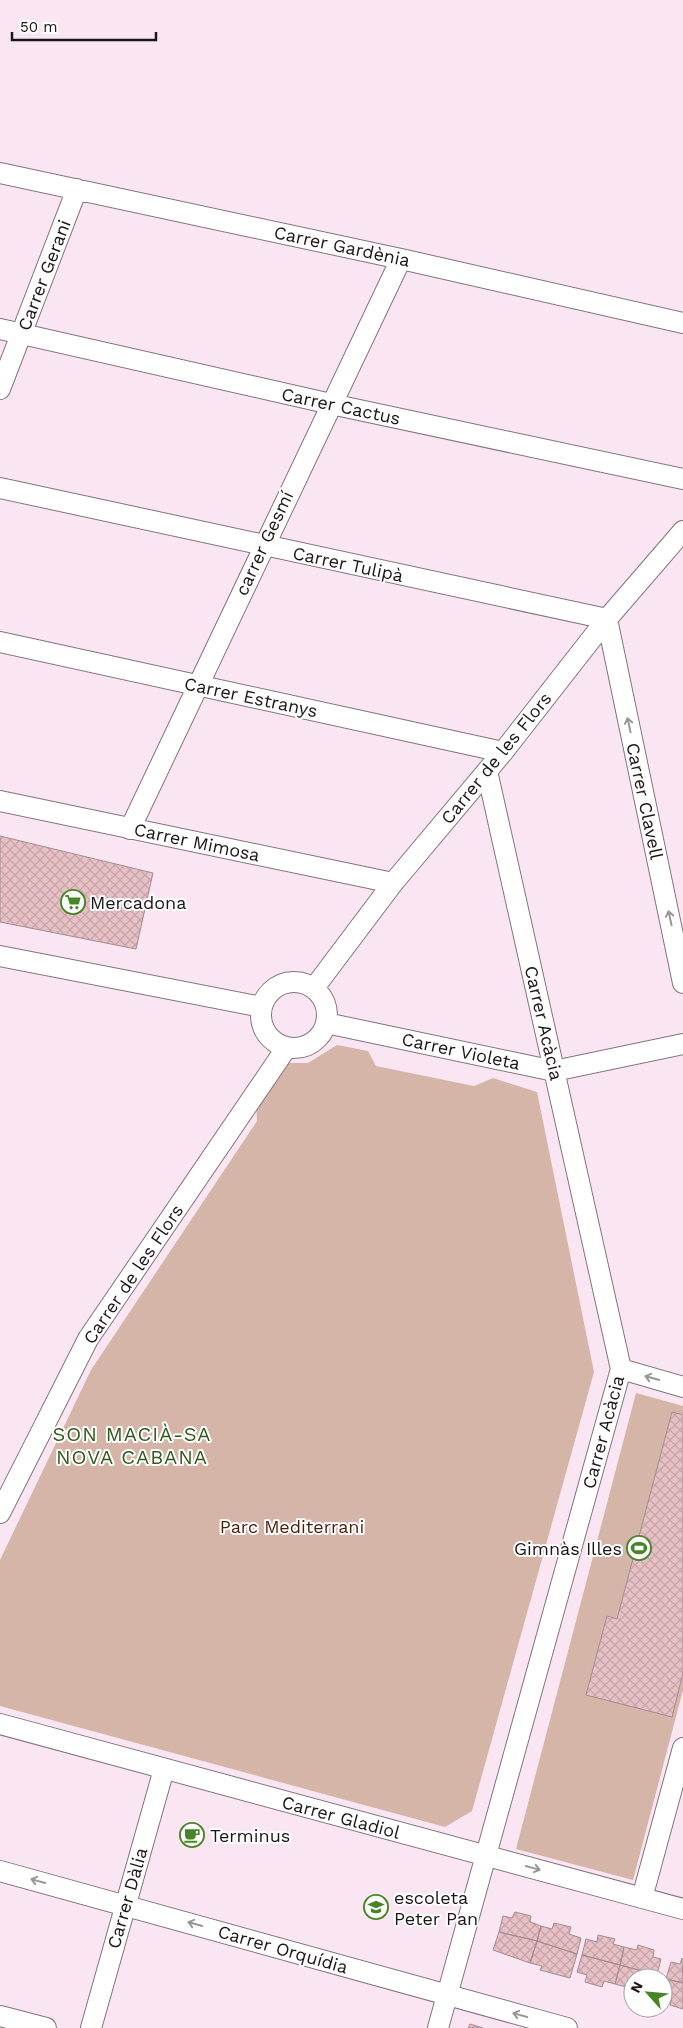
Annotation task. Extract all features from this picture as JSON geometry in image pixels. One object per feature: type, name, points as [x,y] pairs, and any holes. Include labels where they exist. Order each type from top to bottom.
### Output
[{"type":"street","name":"Carrer Gardènia","points":[[0,173],[401,259],[683,323]]},
{"type":"street","name":"Carrer Gerani","points":[[0,389],[77,189]]},
{"type":"street","name":"carrer Gesmí","points":[[130,828],[401,259]]},
{"type":"street","name":"Carrer Cactus","points":[[0,330],[331,404],[683,479]]},
{"type":"street","name":"Carrer Tulipà","points":[[0,488],[607,619]]},
{"type":"street","name":"Carrer de les Flors","points":[[314,988],[394,884],[503,752],[607,619],[683,532]]},
{"type":"street","name":"Carrer Clavell","points":[[607,619],[683,983]]},
{"type":"street","name":"Carrer Estranys","points":[[0,642],[503,752]]},
{"type":"street","name":"Carrer Acàcia","points":[[438,2028],[621,1369],[487,771]]},
{"type":"street","name":"Carrer Mimosa","points":[[0,802],[394,884]]},
{"type":"street","points":[[0,956],[262,1007]]},
{"type":"street","points":[[292,982],[304,983],[314,988],[324,1000],[327,1011],[326,1023],[318,1037],[309,1044],[298,1048],[286,1047],[271,1038],[264,1029],[261,1018],[262,1007],[271,990],[281,984],[292,982]]},
{"type":"street","name":"Carrer Violeta","points":[[326,1023],[554,1071],[683,1044]]},
{"type":"street","name":"Carrer de les Flors","points":[[0,1513],[88,1339],[286,1047]]},
{"type":"street","points":[[621,1369],[683,1387]]},
{"type":"street","name":"Carrer Gladiol","points":[[0,1724],[683,1909]]},
{"type":"street","points":[[642,1898],[683,1748]]},
{"type":"street","name":"Carrer Dàlia","points":[[91,2028],[164,1769]]},
{"type":"street","name":"Carrer Orquídia","points":[[0,1871],[126,1904],[447,1996],[567,2028]]},
{"type":"street","points":[[0,2016],[46,2028]]},
{"type":"green space","name":"Parc Mediterrani","points":[[337,1045],[368,1051],[376,1066],[474,1086],[493,1078],[537,1092],[594,1372],[472,1811],[445,1827],[0,1706],[0,1560],[91,1370],[257,1121],[256,1101],[286,1063],[308,1063]]},
{"type":"green space","name":"Gimnàs Illes","points":[[636,1393],[683,1406],[683,1690],[633,1880],[516,1849]]},
{"type":"building","name":"Mercadona","points":[[0,836],[153,873],[136,949],[0,922]]},
{"type":"building","points":[[672,1412],[683,1415],[683,1673],[672,1717],[586,1695],[607,1616],[617,1619]]},
{"type":"building","points":[[515,1912],[531,1916],[530,1922],[541,1926],[537,1941],[499,1932],[503,1916],[512,1918]]},
{"type":"building","points":[[554,1923],[571,1927],[569,1934],[581,1938],[577,1954],[537,1941],[541,1926],[552,1929]]},
{"type":"building","points":[[499,1932],[537,1941],[530,1963],[493,1950]]},
{"type":"building","points":[[598,1935],[615,1939],[613,1944],[624,1947],[620,1965],[582,1955],[586,1939],[597,1942]]},
{"type":"building","points":[[537,1941],[577,1954],[570,1978],[540,1970],[542,1966],[530,1963]]},
{"type":"building","points":[[638,1945],[654,1950],[653,1957],[661,1959],[659,1968],[631,1968],[620,1965],[624,1947],[637,1950]]},
{"type":"building","points":[[582,1955],[620,1965],[615,1984],[604,1981],[602,1987],[585,1982],[587,1975],[577,1972]]},
{"type":"building","points":[[682,1958],[683,1983],[673,1981],[673,1968],[669,1968],[671,1962],[680,1964]]},
{"type":"building","points":[[620,1965],[631,1968],[623,1968],[623,1986],[615,1984]]},
{"type":"building","points":[[673,1981],[683,1983],[683,2009],[673,2006]]},
{"type":"building","points":[[470,2024],[483,2028],[468,2028]]},
{"type":"place","name":"Mercadona","points":[[73,902]]},
{"type":"place","name":"Gimnàs Illes","points":[[639,1548]]},
{"type":"place","name":"Terminus","points":[[192,1835]]},
{"type":"place","name":"escoleta Peter Pan","points":[[376,1907]]},
{"type":"district","name":"SON MACIÀ-SA NOVA CABANA","points":[[132,1446]]}]
